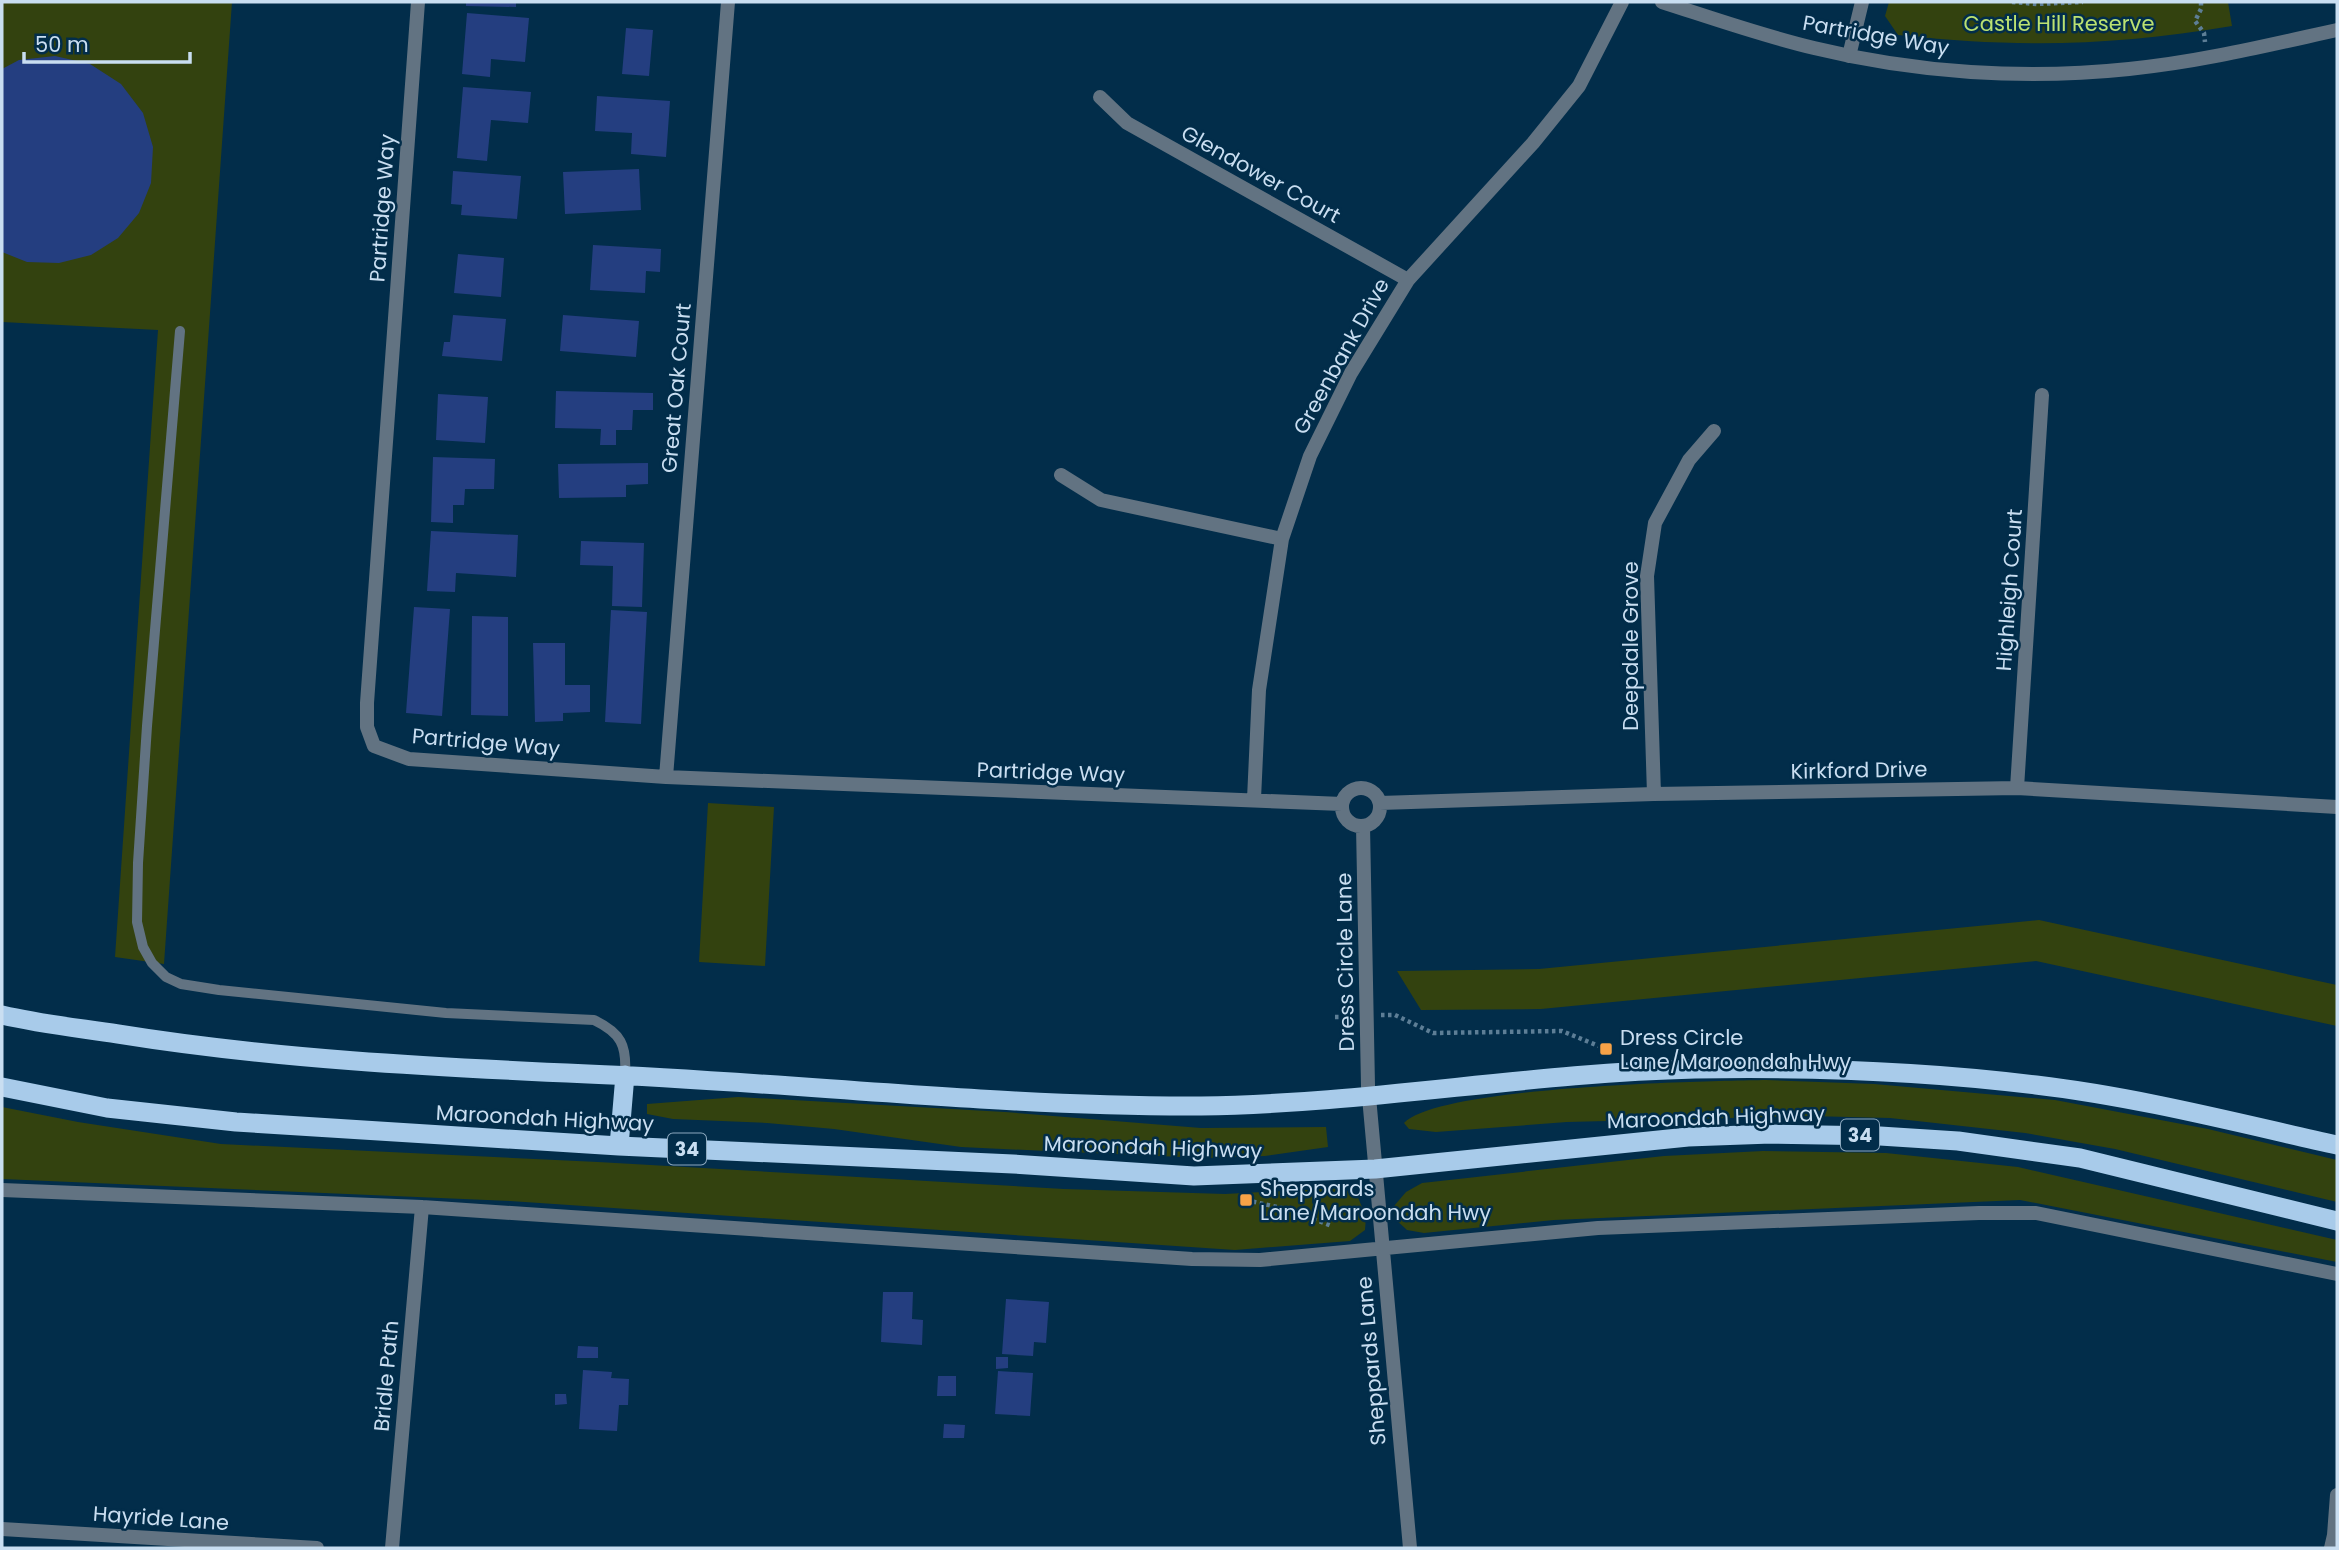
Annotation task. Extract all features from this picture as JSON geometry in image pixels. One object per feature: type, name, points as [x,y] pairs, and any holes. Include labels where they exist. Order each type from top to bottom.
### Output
[{"type":"highway","name":"Maroondah Highway","points":[[2,1015],[170,1043],[441,1068],[625,1075],[1027,1101],[1141,1105],[1244,1105],[1368,1098],[1563,1077],[1689,1069],[1795,1069],[1960,1077],[2041,1085],[2164,1107],[2337,1144]]},
{"type":"highway","points":[[619,1146],[625,1075]]},
{"type":"highway","name":"Maroondah Highway","points":[[2,1087],[107,1108],[236,1122],[619,1146],[1013,1164],[1194,1176],[1306,1174],[1375,1169],[1688,1137],[1771,1134],[1880,1136],[1958,1141],[2080,1158],[2337,1221]]},
{"type":"street","name":"Partridge Way","points":[[418,2],[368,689],[368,727],[374,746],[409,759],[666,777],[1342,804]]},
{"type":"street","name":"Great Oak Court","points":[[666,777],[728,2]]},
{"type":"street","name":"Greenbank Drive","points":[[1254,799],[1259,690],[1282,539],[1310,456],[1351,373],[1408,280],[1533,143],[1579,86],[1622,2]]},
{"type":"street","name":"Partridge Way","points":[[1662,2],[1812,48],[1849,56],[1963,71],[2062,74],[2131,69],[2242,52],[2337,30]]},
{"type":"street","points":[[1849,56],[1862,2]]},
{"type":"street","name":"Glendower Court","points":[[1100,97],[1127,123],[1408,280]]},
{"type":"street","name":"Highleigh Court","points":[[2017,788],[2042,395]]},
{"type":"street","name":"Deepdale Grove","points":[[1654,794],[1647,576],[1655,523],[1689,460],[1714,431]]},
{"type":"street","points":[[1061,475],[1101,500],[1282,539]]},
{"type":"street","points":[[1358,788],[1375,793],[1380,803],[1378,816],[1363,826],[1347,820],[1342,804],[1348,794],[1358,788]]},
{"type":"street","name":"Kirkford Drive","points":[[1380,803],[1654,794],[2017,788],[2337,807]]},
{"type":"street","name":"Dress Circle Lane","points":[[1363,826],[1368,1098],[1375,1169]]},
{"type":"street","name":"Sheppards Lane","points":[[1375,1169],[1410,1548]]},
{"type":"street","points":[[2,1190],[422,1207],[1192,1259],[1261,1260],[1598,1228],[2036,1213],[2337,1274]]},
{"type":"street","name":"Bridle Path","points":[[391,1548],[422,1207]]},
{"type":"street","points":[[2330,1548],[2334,1535],[2337,1495]]},
{"type":"street","name":"Hayride Lane","points":[[2,1529],[317,1548]]},
{"type":"lane","points":[[180,331],[138,863],[137,922],[143,947],[166,977],[181,984],[446,1013],[594,1020],[619,1037],[626,1054],[625,1075]]},
{"type":"path","points":[[2012,2],[2083,2]]},
{"type":"path","points":[[2201,2],[2201,9],[2194,21],[2204,33],[2206,57]]},
{"type":"path","points":[[1335,1017],[1395,1015],[1433,1033],[1562,1031],[1606,1049]]},
{"type":"path","points":[[1246,1200],[1290,1210],[1332,1226]]},
{"type":"green space","points":[[2,2],[232,2],[164,964],[115,957],[158,330],[2,322]]},
{"type":"green space","name":"Castle Hill Reserve","points":[[1889,2],[2228,2],[2232,26],[2147,38],[2065,43],[1941,39],[1898,35],[1885,16]]},
{"type":"green space","points":[[708,803],[774,807],[765,966],[699,962]]},
{"type":"green space","points":[[2039,920],[2337,985],[2337,1026],[2036,961],[1541,1009],[1421,1010],[1397,971],[1539,969]]},
{"type":"green space","points":[[1766,1080],[1874,1084],[2055,1100],[2208,1129],[2337,1160],[2337,1202],[2115,1149],[2025,1133],[1890,1118],[1809,1116],[1567,1122],[1436,1132],[1409,1129],[1404,1123],[1427,1111],[1467,1101],[1519,1093],[1635,1084]]},
{"type":"green space","points":[[738,1097],[1005,1112],[1201,1128],[1326,1127],[1328,1147],[1265,1156],[1205,1158],[961,1147],[834,1129],[673,1119],[647,1114],[647,1104]]},
{"type":"green space","points":[[2,1107],[78,1122],[221,1144],[598,1162],[1064,1189],[1225,1194],[1341,1188],[1357,1195],[1366,1217],[1365,1230],[1350,1241],[1235,1250],[510,1201],[2,1179]]},
{"type":"green space","points":[[1763,1151],[1886,1153],[2018,1167],[2337,1240],[2337,1262],[2020,1200],[1554,1220],[1424,1233],[1407,1230],[1395,1219],[1394,1206],[1406,1192],[1422,1183],[1664,1156]]},
{"type":"building","points":[[466,2],[516,2],[516,7],[466,6]]},
{"type":"building","points":[[467,13],[529,18],[525,62],[491,59],[490,77],[462,74]]},
{"type":"building","points":[[626,28],[653,30],[649,76],[622,74]]},
{"type":"building","points":[[55,56],[90,64],[121,84],[143,113],[153,147],[151,183],[139,213],[118,238],[91,255],[59,263],[27,262],[2,252],[2,69],[19,60]]},
{"type":"building","points":[[463,87],[531,92],[528,123],[491,120],[487,161],[457,158]]},
{"type":"building","points":[[597,96],[670,101],[666,157],[631,154],[632,133],[595,131]]},
{"type":"building","points":[[639,169],[641,210],[565,214],[563,172]]},
{"type":"building","points":[[453,171],[521,176],[517,219],[461,215],[462,205],[451,204]]},
{"type":"building","points":[[593,245],[661,249],[660,272],[646,271],[645,293],[590,290]]},
{"type":"building","points":[[458,254],[504,258],[501,297],[454,293]]},
{"type":"building","points":[[453,315],[506,319],[502,361],[442,356],[444,342],[450,342]]},
{"type":"building","points":[[563,315],[639,321],[636,357],[560,351]]},
{"type":"building","points":[[556,391],[653,393],[653,410],[633,410],[632,430],[616,430],[616,445],[600,445],[601,429],[555,428]]},
{"type":"building","points":[[438,394],[488,397],[485,443],[436,440]]},
{"type":"building","points":[[433,457],[495,459],[494,489],[465,489],[464,505],[453,505],[453,523],[431,522]]},
{"type":"building","points":[[648,463],[648,484],[626,485],[626,497],[559,498],[558,464]]},
{"type":"building","points":[[431,531],[518,535],[516,577],[456,573],[455,592],[427,591]]},
{"type":"building","points":[[581,541],[644,543],[642,607],[612,606],[613,566],[580,565]]},
{"type":"building","points":[[414,607],[450,609],[442,716],[406,713]]},
{"type":"building","points":[[611,610],[647,612],[641,724],[605,722]]},
{"type":"building","points":[[472,616],[508,617],[508,716],[471,715]]},
{"type":"building","points":[[533,643],[565,643],[565,685],[590,685],[590,712],[563,713],[563,721],[535,722]]},
{"type":"building","points":[[883,1292],[913,1292],[912,1319],[923,1320],[922,1345],[881,1342]]},
{"type":"building","points":[[1006,1299],[1049,1302],[1046,1343],[1034,1342],[1033,1356],[1002,1354]]},
{"type":"building","points":[[578,1346],[598,1347],[598,1358],[577,1358]]},
{"type":"building","points":[[996,1357],[1008,1357],[1008,1368],[996,1369]]},
{"type":"building","points":[[583,1370],[612,1372],[611,1378],[629,1379],[628,1405],[619,1405],[617,1431],[579,1429]]},
{"type":"building","points":[[998,1371],[1033,1373],[1030,1416],[995,1414]]},
{"type":"building","points":[[938,1376],[956,1376],[956,1396],[937,1396]]},
{"type":"building","points":[[555,1394],[566,1394],[567,1404],[555,1405]]},
{"type":"building","points":[[944,1424],[965,1425],[964,1438],[943,1438]]},
{"type":"place","name":"Dress Circle Lane/Maroondah Hwy","points":[[1606,1049]]},
{"type":"place","name":"Sheppards Lane/Maroondah Hwy","points":[[1246,1200]]}]
